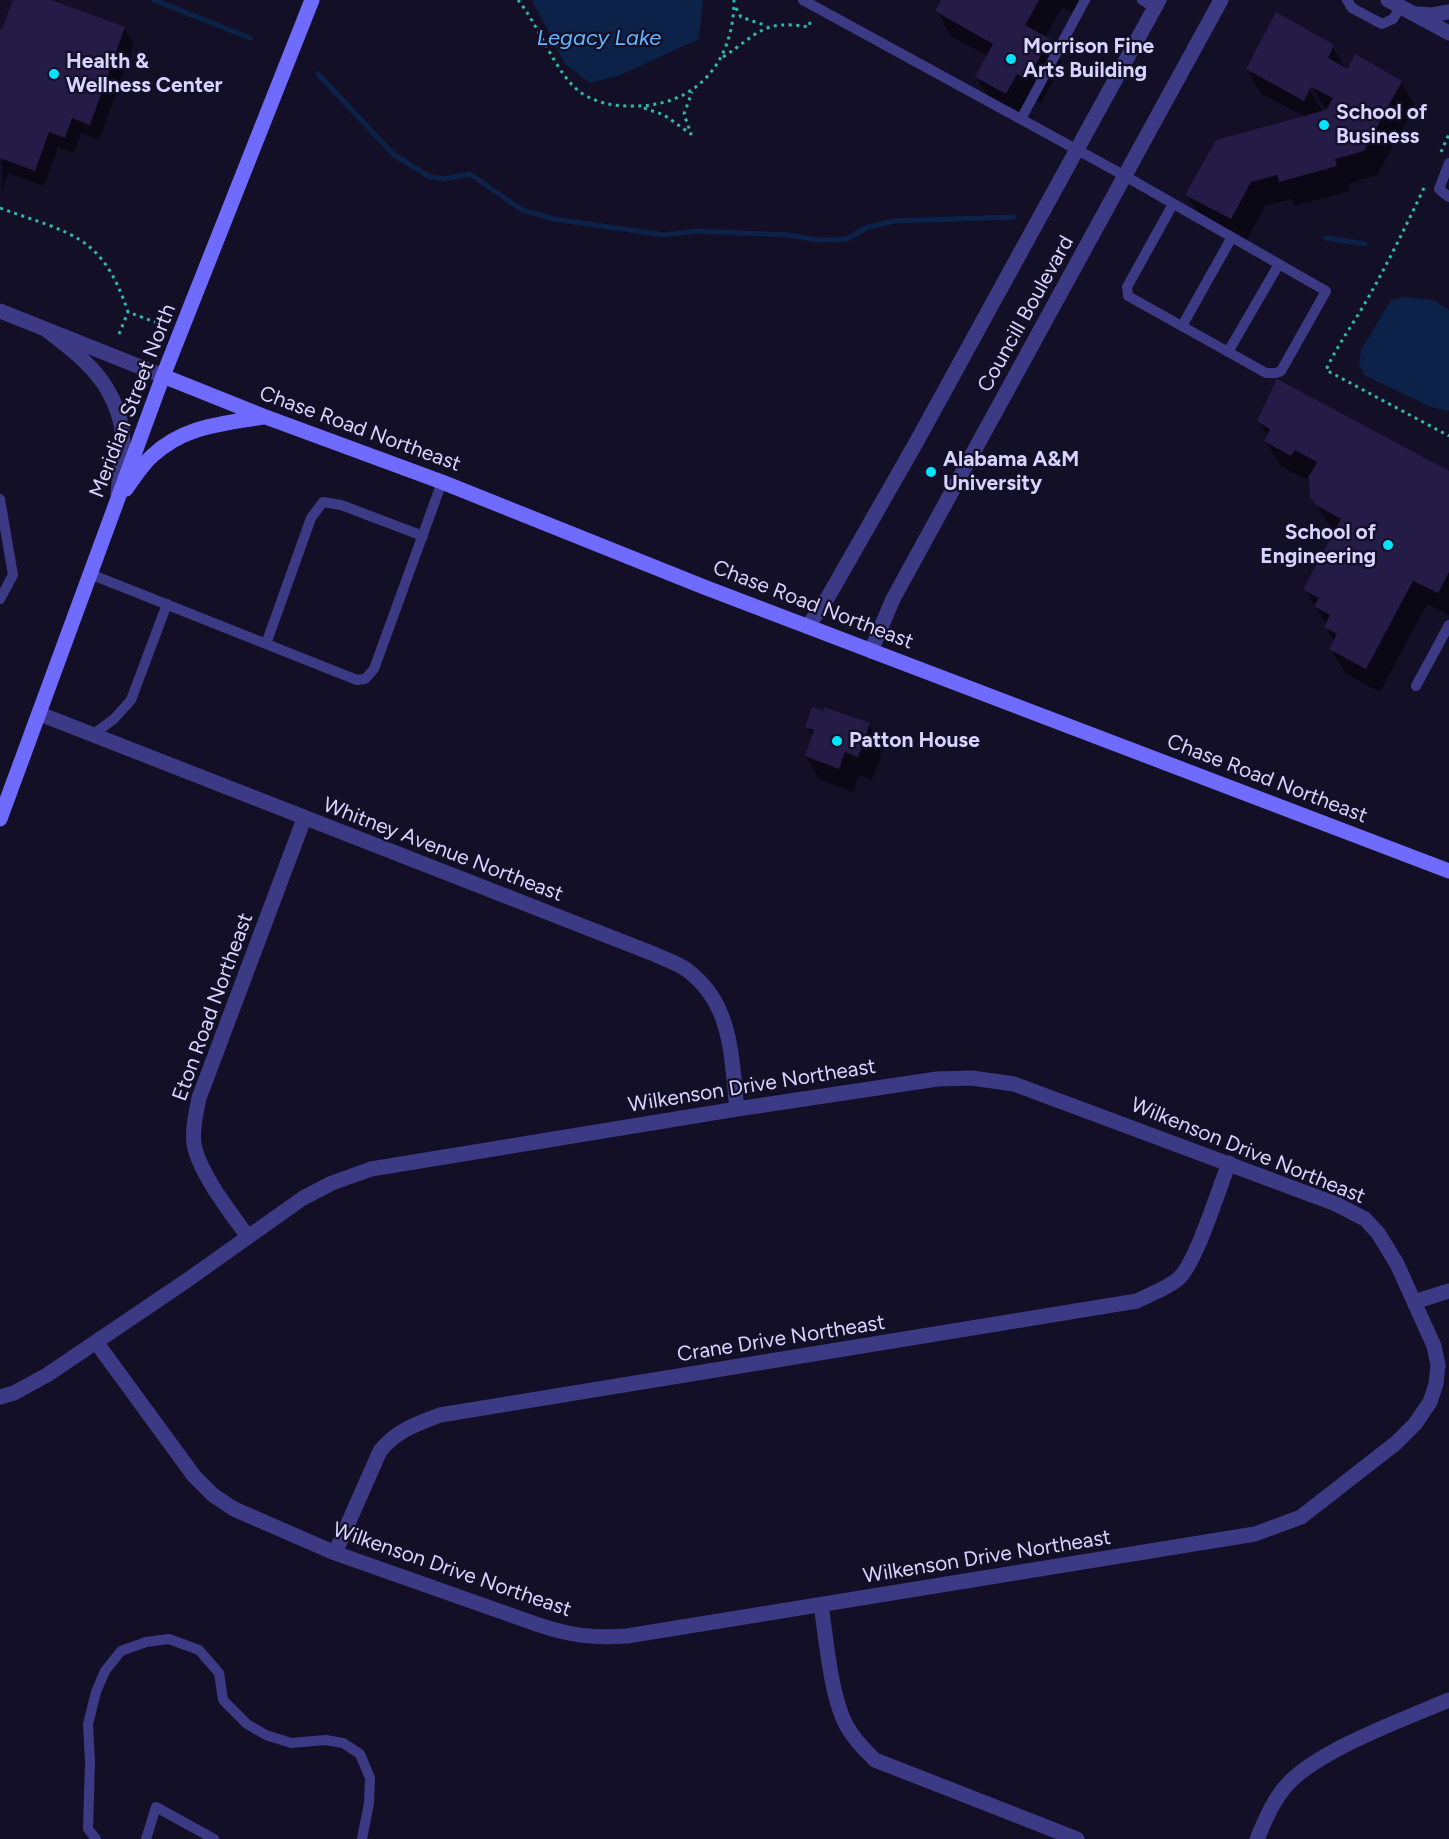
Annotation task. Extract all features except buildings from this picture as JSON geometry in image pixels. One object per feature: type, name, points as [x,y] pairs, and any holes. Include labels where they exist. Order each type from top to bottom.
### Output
[{"type":"street","name":"Meridian Street North","points":[[0,819],[163,376],[312,0]]},
{"type":"street","name":"Councill Boulevard","points":[[872,651],[893,599],[1221,0]]},
{"type":"street","name":"Councill Boulevard","points":[[807,626],[828,597],[911,451],[1077,150],[1152,2]]},
{"type":"street","points":[[1400,7],[1432,15],[1449,12]]},
{"type":"street","points":[[1400,7],[1449,33]]},
{"type":"street","points":[[0,311],[163,376]]},
{"type":"street","points":[[48,330],[85,360],[102,380],[114,405],[122,431],[117,501]]},
{"type":"street","name":"Chase Road Northeast","points":[[163,376],[263,416],[442,482],[807,626],[1449,871]]},
{"type":"street","points":[[117,501],[150,457],[176,437],[201,427],[263,416]]},
{"type":"street","name":"Whitney Avenue Northeast","points":[[40,714],[686,968],[708,988],[722,1013],[729,1045],[737,1109]]},
{"type":"street","name":"Eton Road Northeast","points":[[248,1237],[218,1194],[195,1148],[195,1115],[199,1098],[304,819]]},
{"type":"street","name":"Wilkenson Drive Northeast","points":[[0,1397],[14,1393],[46,1375],[303,1198],[371,1169],[737,1109],[937,1079],[972,1078],[1014,1084],[1336,1204],[1365,1219],[1378,1233],[1397,1264],[1434,1346],[1438,1365],[1430,1402],[1415,1424],[1396,1443],[1301,1517],[1256,1534],[627,1636],[596,1638],[567,1634],[539,1625],[335,1553],[234,1509],[213,1495],[194,1476],[96,1342]]},
{"type":"street","name":"Crane Drive Northeast","points":[[335,1553],[380,1451],[390,1438],[411,1426],[440,1415],[1137,1301],[1179,1278],[1193,1256],[1229,1163]]},
{"type":"street","points":[[1414,1302],[1449,1291]]},
{"type":"street","points":[[821,1605],[831,1673],[846,1726],[861,1747],[875,1760],[1077,1839]]},
{"type":"street","points":[[1257,1839],[1272,1806],[1286,1785],[1305,1769],[1333,1752],[1449,1700]]},
{"type":"lane","points":[[803,0],[1125,176],[1326,291],[1281,371],[1276,374],[1266,374],[1128,296],[1127,287],[1173,204]]},
{"type":"lane","points":[[1021,119],[1085,0]]},
{"type":"lane","points":[[1347,0],[1352,8],[1382,24],[1393,19],[1400,7]]},
{"type":"lane","points":[[1449,163],[1439,189],[1449,197]]},
{"type":"lane","points":[[1182,326],[1232,237]]},
{"type":"lane","points":[[1228,352],[1279,264]]},
{"type":"lane","points":[[90,574],[357,680],[365,679],[374,669],[442,482]]},
{"type":"lane","points":[[0,499],[13,575],[0,599]]},
{"type":"lane","points":[[266,644],[311,518],[323,502],[341,505],[423,536]]},
{"type":"lane","points":[[92,735],[114,719],[130,700],[167,604]]},
{"type":"lane","points":[[1416,686],[1449,625]]},
{"type":"lane","points":[[96,1839],[88,1829],[90,1762],[88,1724],[96,1692],[105,1671],[121,1651],[146,1642],[169,1639],[199,1650],[219,1673],[223,1700],[248,1724],[266,1735],[291,1743],[326,1740],[343,1743],[360,1754],[370,1778],[369,1803],[362,1839]]},
{"type":"lane","points":[[146,1839],[156,1807],[214,1839]]},
{"type":"path","points":[[518,0],[559,67],[581,93],[601,103],[650,107],[669,102],[703,82],[722,58],[730,38],[734,2]]},
{"type":"path","points":[[734,2],[741,17],[770,26]]},
{"type":"path","points":[[722,58],[778,23],[809,27],[810,18],[818,8]]},
{"type":"path","points":[[639,106],[664,115],[692,135],[684,114],[689,96],[695,88]]},
{"type":"path","points":[[1439,156],[1449,134]]},
{"type":"path","points":[[1424,188],[1393,253],[1364,306],[1340,341],[1326,370],[1449,435]]},
{"type":"path","points":[[0,208],[75,235],[93,248],[119,285],[129,312],[119,334]]},
{"type":"path","points":[[129,312],[155,322]]},
{"type":"water","name":"Legacy Lake","points":[[532,0],[703,0],[699,39],[618,76],[590,83],[565,64]]},
{"type":"water","points":[[1404,297],[1433,300],[1449,310],[1449,411],[1431,407],[1364,375],[1359,364],[1361,350],[1391,300]]},
{"type":"waterway","points":[[154,0],[250,38]]},
{"type":"waterway","points":[[318,74],[394,155],[430,177],[444,179],[470,174],[522,210],[554,219],[664,235],[697,231],[788,235],[817,240],[847,239],[868,227],[894,221],[1014,217]]},
{"type":"waterway","points":[[1326,238],[1365,244]]},
{"type":"place","name":"Morrison Fine Arts Building","points":[[1011,59]]},
{"type":"place","name":"Health & Wellness Center","points":[[54,74]]},
{"type":"place","name":"School of Business","points":[[1324,125]]},
{"type":"place","name":"Alabama A&M University","points":[[931,472]]},
{"type":"place","name":"School of Engineering","points":[[1388,545]]},
{"type":"place","name":"Patton House","points":[[837,741]]}]
